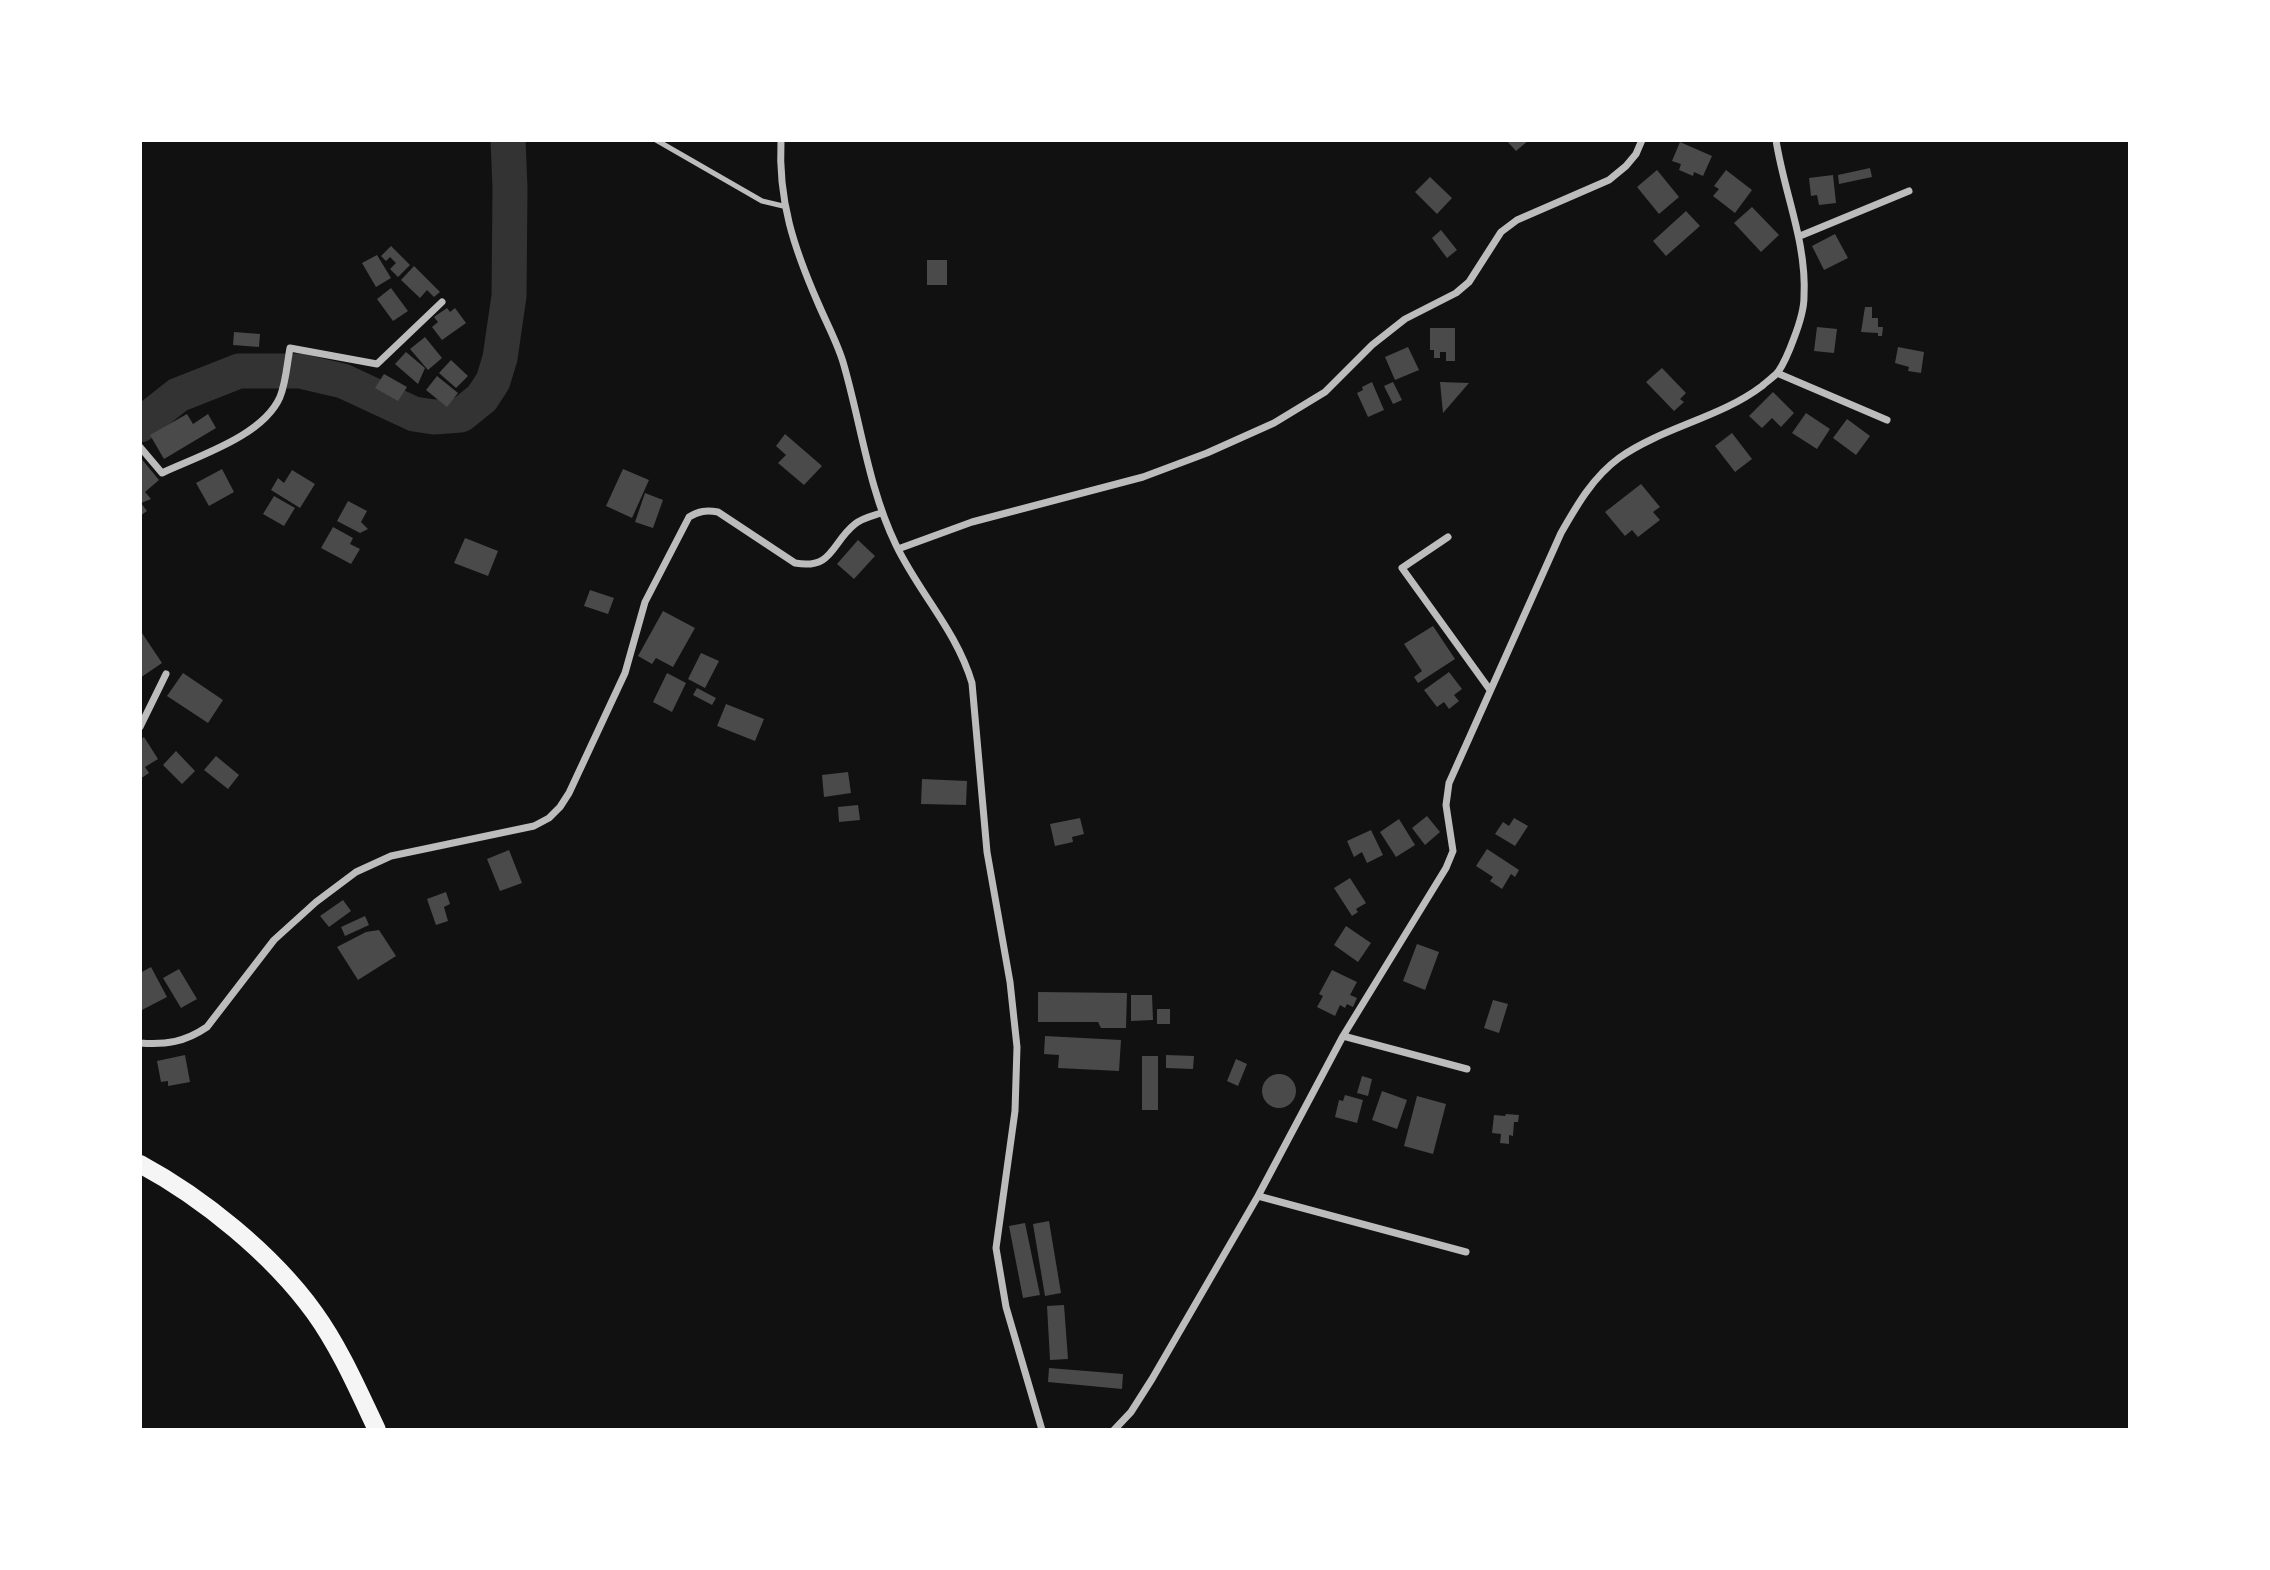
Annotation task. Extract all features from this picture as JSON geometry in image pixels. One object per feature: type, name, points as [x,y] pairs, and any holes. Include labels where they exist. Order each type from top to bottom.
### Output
[{"type":"main road","points":[[140,1164],[221,1219],[258,1250],[289,1283],[314,1312],[344,1361],[377,1430]]},
{"type":"street","points":[[781,140],[783,206],[799,259],[842,360],[881,513],[898,549],[964,657],[972,683],[987,852],[1010,982],[1017,1047],[1015,1111],[996,1248],[1006,1307],[1042,1430]]},
{"type":"street","points":[[898,549],[972,522],[1143,477],[1207,453],[1274,423],[1325,392],[1372,345],[1405,319],[1456,293],[1469,282],[1501,232],[1517,220],[1609,180],[1636,154],[1642,140]]},
{"type":"street","points":[[1114,1430],[1131,1412],[1152,1379],[1258,1196],[1343,1035],[1446,868],[1452,851],[1446,805],[1449,783],[1561,533],[1581,498],[1598,477],[1619,458],[1648,441],[1748,396],[1777,373],[1800,324],[1804,298],[1800,236],[1776,140]]},
{"type":"street","points":[[1800,236],[1909,191]]},
{"type":"street","points":[[140,447],[162,473],[246,433],[265,417],[279,398],[289,348],[377,364],[442,302]]},
{"type":"street","points":[[1777,373],[1887,421]]},
{"type":"street","points":[[140,1043],[159,1045],[176,1042],[192,1037],[206,1027],[274,940],[316,902],[356,872],[391,856],[518,830],[549,818],[560,807],[575,781],[625,673],[645,602],[689,517],[708,510],[718,512],[794,563],[805,565],[817,564],[827,558],[854,525],[881,513]]},
{"type":"street","points":[[1448,537],[1402,568],[1490,690]]},
{"type":"street","points":[[140,727],[166,674]]},
{"type":"street","points":[[1343,1035],[1467,1069]]},
{"type":"street","points":[[1258,1196],[1466,1252]]},
{"type":"lane","points":[[656,140],[762,201],[783,206]]},
{"type":"building","points":[[1506,140],[1529,140],[1516,151]]},
{"type":"building","points":[[1680,142],[1712,156],[1703,176],[1694,172],[1693,176],[1679,170],[1681,164],[1672,161]]},
{"type":"building","points":[[1870,168],[1872,177],[1839,184],[1838,175]]},
{"type":"building","points":[[1657,170],[1679,197],[1659,214],[1637,187]]},
{"type":"building","points":[[1726,170],[1752,190],[1735,213],[1713,196],[1719,189],[1714,186]]},
{"type":"building","points":[[1833,175],[1836,203],[1819,205],[1817,195],[1811,196],[1809,178]]},
{"type":"building","points":[[1430,177],[1452,198],[1437,214],[1415,192]]},
{"type":"building","points":[[1752,207],[1779,235],[1761,252],[1734,223]]},
{"type":"building","points":[[1686,211],[1700,226],[1666,256],[1653,241]]},
{"type":"building","points":[[1441,230],[1457,250],[1447,258],[1432,238]]},
{"type":"building","points":[[1835,234],[1848,258],[1824,270],[1812,246]]},
{"type":"building","points":[[391,246],[410,265],[398,277],[390,269],[396,263],[390,257],[386,261],[381,256]]},
{"type":"building","points":[[377,255],[391,278],[376,287],[362,263]]},
{"type":"building","points":[[927,260],[947,260],[947,285],[927,285]]},
{"type":"building","points":[[414,266],[440,292],[434,297],[427,290],[420,298],[401,280]]},
{"type":"building","points":[[391,288],[408,311],[393,321],[377,299]]},
{"type":"building","points":[[1865,307],[1872,307],[1872,318],[1878,318],[1878,327],[1883,327],[1882,336],[1878,336],[1878,333],[1861,332]]},
{"type":"building","points":[[447,308],[450,312],[455,308],[466,323],[442,340],[432,327],[438,322],[434,317]]},
{"type":"building","points":[[1817,327],[1837,329],[1834,353],[1814,351]]},
{"type":"building","points":[[1430,328],[1455,328],[1455,361],[1446,361],[1446,352],[1440,352],[1440,358],[1434,358],[1434,350],[1430,350]]},
{"type":"building","points":[[234,332],[260,334],[259,347],[233,345]]},
{"type":"building","points":[[425,337],[442,358],[428,370],[410,349]]},
{"type":"building","points":[[1408,347],[1419,370],[1395,380],[1385,357]]},
{"type":"building","points":[[1898,347],[1924,352],[1921,373],[1908,371],[1909,367],[1895,363]]},
{"type":"building","points":[[406,352],[425,368],[418,384],[395,364]]},
{"type":"building","points":[[451,360],[468,376],[456,388],[439,373]]},
{"type":"building","points":[[1662,368],[1686,393],[1680,399],[1684,402],[1674,411],[1646,382]]},
{"type":"building","points":[[384,374],[407,387],[398,401],[375,388]]},
{"type":"building","points":[[437,376],[458,393],[447,407],[426,390]]},
{"type":"building","points":[[1372,382],[1384,410],[1368,417],[1357,393]]},
{"type":"building","points":[[1393,382],[1402,400],[1393,404],[1384,386]]},
{"type":"building","points":[[1440,382],[1469,383],[1443,413]]},
{"type":"building","points":[[1773,392],[1794,413],[1781,427],[1772,418],[1762,428],[1749,416]]},
{"type":"building","points":[[1806,413],[1830,429],[1817,449],[1792,433]]},
{"type":"building","points":[[187,414],[193,424],[208,414],[216,428],[164,459],[150,435]]},
{"type":"building","points":[[1847,419],[1870,436],[1856,455],[1833,438]]},
{"type":"building","points":[[1732,433],[1752,459],[1735,472],[1715,446]]},
{"type":"building","points":[[785,434],[822,466],[804,485],[778,463],[786,455],[776,446]]},
{"type":"building","points":[[140,457],[159,480],[145,492],[151,499],[141,503],[147,511],[140,516]]},
{"type":"building","points":[[222,469],[234,492],[209,506],[196,483]]},
{"type":"building","points":[[623,469],[649,480],[632,518],[606,506]]},
{"type":"building","points":[[292,470],[315,484],[300,508],[271,490],[278,478],[284,483]]},
{"type":"building","points":[[1641,484],[1660,507],[1653,512],[1660,520],[1638,537],[1632,530],[1625,536],[1605,512]]},
{"type":"building","points":[[645,493],[663,500],[653,528],[635,522]]},
{"type":"building","points":[[274,496],[295,508],[284,526],[263,514]]},
{"type":"building","points":[[348,501],[367,511],[361,522],[368,529],[360,533],[337,521]]},
{"type":"building","points":[[333,527],[353,538],[350,544],[360,549],[351,564],[321,548]]},
{"type":"building","points":[[465,538],[498,551],[488,576],[454,563]]},
{"type":"building","points":[[858,540],[875,556],[854,579],[837,564]]},
{"type":"building","points":[[590,590],[614,598],[608,614],[584,606]]},
{"type":"building","points":[[663,611],[695,628],[673,667],[656,658],[652,664],[638,656]]},
{"type":"building","points":[[1433,626],[1455,659],[1418,683],[1414,677],[1422,671],[1404,644]]},
{"type":"building","points":[[140,630],[162,663],[140,678]]},
{"type":"building","points":[[701,653],[719,661],[705,688],[688,679]]},
{"type":"building","points":[[1449,672],[1462,689],[1454,695],[1459,701],[1449,709],[1444,702],[1437,707],[1424,690]]},
{"type":"building","points":[[183,673],[223,700],[208,723],[167,696]]},
{"type":"building","points":[[667,673],[686,683],[672,712],[653,702]]},
{"type":"building","points":[[697,688],[716,698],[712,705],[693,695]]},
{"type":"building","points":[[726,704],[764,719],[755,741],[717,726]]},
{"type":"building","points":[[144,737],[158,759],[145,767],[149,773],[140,779],[140,740]]},
{"type":"building","points":[[176,751],[195,771],[182,784],[163,765]]},
{"type":"building","points":[[216,756],[239,775],[228,789],[204,770]]},
{"type":"building","points":[[848,772],[851,793],[824,797],[822,775]]},
{"type":"building","points":[[922,779],[967,781],[966,805],[921,804]]},
{"type":"building","points":[[858,805],[860,820],[839,822],[838,807]]},
{"type":"building","points":[[1427,816],[1440,832],[1425,845],[1412,828]]},
{"type":"building","points":[[1080,818],[1084,834],[1072,837],[1073,842],[1055,846],[1050,824]]},
{"type":"building","points":[[1514,818],[1528,826],[1515,846],[1495,834],[1503,822],[1509,826]]},
{"type":"building","points":[[1399,819],[1415,845],[1396,857],[1380,832]]},
{"type":"building","points":[[1371,830],[1383,855],[1367,863],[1362,852],[1354,857],[1347,841]]},
{"type":"building","points":[[1487,849],[1519,870],[1515,877],[1511,874],[1502,889],[1490,881],[1493,877],[1476,866]]},
{"type":"building","points":[[509,850],[522,883],[500,891],[487,859]]},
{"type":"building","points":[[1350,878],[1366,903],[1356,909],[1358,912],[1352,916],[1334,888]]},
{"type":"building","points":[[446,892],[450,904],[444,907],[448,921],[436,925],[427,899]]},
{"type":"building","points":[[343,900],[351,911],[329,927],[320,916]]},
{"type":"building","points":[[365,916],[369,925],[345,936],[341,927]]},
{"type":"building","points":[[1346,926],[1371,943],[1358,962],[1334,945]]},
{"type":"building","points":[[379,930],[396,956],[358,980],[337,947],[366,932]]},
{"type":"building","points":[[1417,944],[1439,952],[1425,990],[1403,981]]},
{"type":"building","points":[[151,967],[167,997],[140,1011],[140,973]]},
{"type":"building","points":[[179,969],[197,999],[181,1008],[163,978]]},
{"type":"building","points":[[1332,970],[1357,982],[1350,995],[1357,998],[1353,1007],[1347,1004],[1345,1008],[1340,1005],[1335,1016],[1317,1007],[1323,996],[1319,994]]},
{"type":"building","points":[[1038,992],[1127,993],[1126,1028],[1101,1028],[1098,1022],[1038,1022]]},
{"type":"building","points":[[1131,995],[1152,995],[1153,1020],[1131,1021]]},
{"type":"building","points":[[1493,1000],[1508,1004],[1499,1033],[1484,1028]]},
{"type":"building","points":[[1157,1009],[1170,1009],[1170,1024],[1157,1024]]},
{"type":"building","points":[[1045,1036],[1121,1040],[1119,1071],[1058,1068],[1059,1055],[1044,1054]]},
{"type":"building","points":[[185,1055],[190,1082],[168,1086],[168,1081],[161,1082],[157,1061]]},
{"type":"building","points":[[1166,1055],[1194,1056],[1193,1069],[1166,1068]]},
{"type":"building","points":[[1142,1056],[1158,1056],[1158,1110],[1142,1110]]},
{"type":"building","points":[[1236,1059],[1247,1064],[1238,1086],[1227,1081]]},
{"type":"building","points":[[1279,1074],[1291,1079],[1296,1091],[1291,1103],[1279,1108],[1267,1103],[1262,1091],[1267,1079]]},
{"type":"building","points":[[1362,1076],[1372,1079],[1368,1096],[1357,1093]]},
{"type":"building","points":[[1382,1091],[1407,1100],[1397,1129],[1372,1120]]},
{"type":"building","points":[[1345,1095],[1363,1100],[1357,1123],[1335,1117],[1339,1100],[1343,1101]]},
{"type":"building","points":[[1417,1096],[1446,1104],[1433,1154],[1404,1146]]},
{"type":"building","points":[[1494,1115],[1519,1115],[1518,1122],[1514,1122],[1513,1136],[1509,1135],[1509,1144],[1500,1143],[1501,1134],[1492,1133]]},
{"type":"building","points":[[1049,1221],[1061,1293],[1045,1296],[1033,1224]]},
{"type":"building","points":[[1025,1223],[1040,1295],[1023,1298],[1009,1226]]},
{"type":"building","points":[[1064,1305],[1068,1359],[1050,1360],[1047,1306]]},
{"type":"building","points":[[1049,1368],[1123,1374],[1122,1389],[1048,1382]]},
{"type":"waterway","points":[[140,425],[178,395],[239,371],[300,371],[343,381],[414,414],[434,417],[461,415],[482,398],[493,381],[500,358],[509,296],[508,140]]}]
